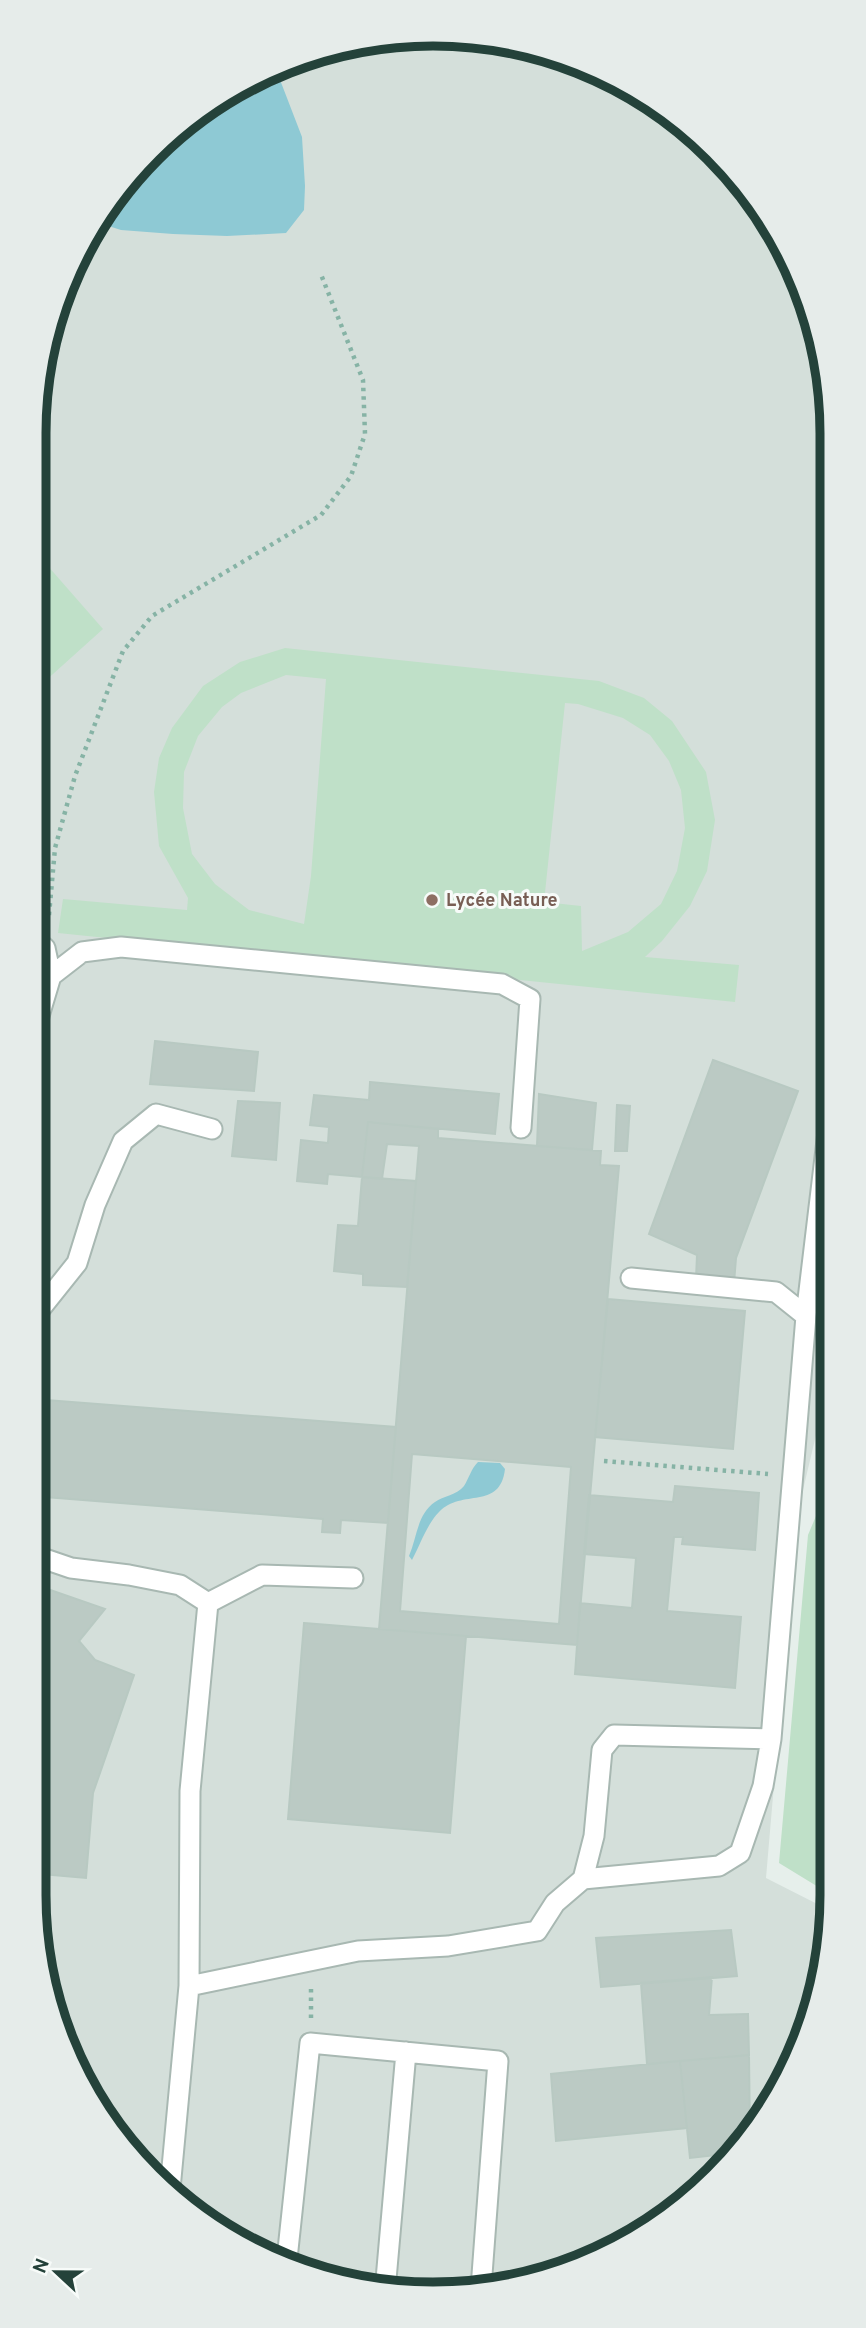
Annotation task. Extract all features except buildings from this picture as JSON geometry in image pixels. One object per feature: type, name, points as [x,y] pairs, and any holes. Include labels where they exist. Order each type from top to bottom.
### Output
[{"type":"lane","points":[[46,992],[51,976],[82,952],[121,947],[502,984],[530,999],[521,1128]]},
{"type":"lane","points":[[46,962],[51,976]]},
{"type":"lane","points":[[46,1302],[77,1263],[94,1205],[123,1141],[156,1114],[212,1129]]},
{"type":"lane","points":[[583,1879],[719,1866],[740,1853],[763,1786],[771,1739],[806,1316],[820,1199]]},
{"type":"lane","points":[[631,1278],[776,1292],[806,1316]]},
{"type":"lane","points":[[46,1560],[71,1569],[129,1575],[180,1585],[208,1603]]},
{"type":"lane","points":[[208,1603],[262,1575],[353,1578]]},
{"type":"lane","points":[[171,2180],[189,1986],[190,1791],[208,1603]]},
{"type":"lane","points":[[189,1986],[358,1951],[448,1946],[537,1931],[555,1903],[583,1879],[594,1836],[602,1750],[614,1735],[771,1739]]},
{"type":"lane","points":[[288,2254],[310,2043],[498,2061],[482,2279]]},
{"type":"lane","points":[[386,2279],[406,2052]]},
{"type":"path","points":[[46,901],[55,848],[75,776],[122,651],[152,616],[321,515],[351,476],[365,434],[363,380],[320,272]]},
{"type":"path","points":[[604,1461],[793,1476]]},
{"type":"path","points":[[310,2043],[311,1961]]},
{"type":"shaded area","name":"Lycée Nature","points":[[408,46],[458,46],[509,53],[581,75],[627,97],[648,111],[707,159],[755,218],[769,239],[791,285],[813,357],[820,408],[820,1418],[797,1515],[766,1878],[820,1905],[820,1920],[813,1971],[800,2020],[781,2066],[755,2110],[707,2169],[669,2202],[627,2231],[558,2262],[484,2279],[408,2282],[333,2269],[262,2243],[239,2231],[197,2202],[159,2169],[142,2150],[97,2089],[66,2020],[53,1971],[46,1920],[46,408],[49,382],[66,308],[85,262],[97,239],[126,197],[159,159],[197,126],[239,97],[308,66],[357,53]]},
{"type":"green space","points":[[46,564],[103,629],[46,680]]},
{"type":"green space","points":[[285,648],[599,681],[644,698],[672,721],[706,772],[715,820],[707,871],[690,906],[662,941],[645,957],[739,965],[735,1002],[58,933],[63,899],[187,910],[188,898],[159,846],[154,792],[159,758],[172,728],[203,686],[240,662]],"holes":[[[286,675],[326,679],[311,876],[304,924],[249,910],[215,884],[192,854],[183,808],[184,772],[198,736],[222,707],[241,693]],[[565,703],[578,704],[623,718],[650,735],[669,761],[681,790],[685,828],[677,871],[661,904],[628,932],[582,951],[581,906],[544,902]]]},
{"type":"green space","points":[[820,1506],[820,1888],[779,1863],[808,1535]]},
{"type":"water","points":[[279,78],[302,137],[305,186],[304,210],[286,233],[227,236],[121,230],[106,225],[126,197],[159,159],[218,111],[239,97]]},
{"type":"water","points":[[478,1462],[500,1463],[505,1469],[502,1482],[488,1495],[458,1501],[439,1512],[427,1529],[412,1560],[409,1556],[424,1513],[435,1502],[461,1489]]},
{"type":"place","name":"Lycée Nature","points":[[432,900]]}]
